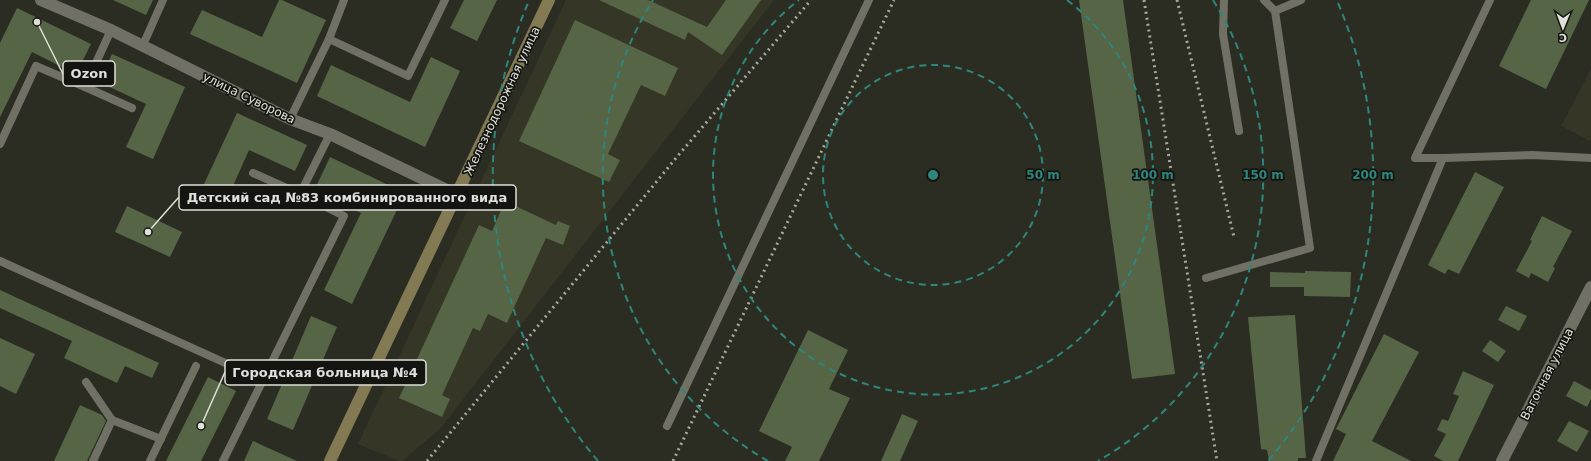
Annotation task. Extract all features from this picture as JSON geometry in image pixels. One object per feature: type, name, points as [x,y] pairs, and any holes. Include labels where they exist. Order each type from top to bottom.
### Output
[{"type":"main road","name":"Железнодорожная улица","points":[[330,461],[549,0]]},
{"type":"street","name":"улица Суворова","points":[[41,0],[112,30],[290,119],[330,134],[457,195]]},
{"type":"street","name":"Вагонная улица","points":[[1502,461],[1591,287]]},
{"type":"lane","points":[[142,45],[163,0]]},
{"type":"lane","points":[[290,119],[329,39],[344,0]]},
{"type":"lane","points":[[329,39],[408,76],[445,0]]},
{"type":"lane","points":[[667,426],[869,0]]},
{"type":"lane","points":[[1224,0],[1223,34],[1240,131]]},
{"type":"lane","points":[[1206,278],[1310,248],[1275,11],[1264,0]]},
{"type":"lane","points":[[1275,11],[1301,0]]},
{"type":"lane","points":[[1490,0],[1415,158],[1532,155],[1591,158]]},
{"type":"lane","points":[[86,87],[112,30]]},
{"type":"lane","points":[[0,144],[36,66],[132,108]]},
{"type":"lane","points":[[300,194],[330,134]]},
{"type":"lane","points":[[1316,461],[1443,158]]},
{"type":"lane","points":[[223,461],[344,216],[253,173]]},
{"type":"lane","points":[[0,261],[263,380]]},
{"type":"lane","points":[[150,461],[196,366]]},
{"type":"lane","points":[[86,382],[112,420],[161,439]]},
{"type":"lane","points":[[93,461],[112,420]]},
{"type":"shaded area","points":[[566,0],[774,0],[440,429],[402,461],[399,461],[358,444]]},
{"type":"shaded area","points":[[1591,69],[1591,138],[1590,141],[1561,126]]},
{"type":"building","points":[[113,0],[153,0],[146,15]]},
{"type":"building","points":[[279,0],[326,20],[297,83],[190,34],[202,10],[262,37]]},
{"type":"building","points":[[464,0],[497,0],[477,41],[450,28]]},
{"type":"building","points":[[599,0],[648,0],[707,27],[726,0],[761,0],[722,55],[688,32],[685,40]]},
{"type":"building","points":[[1079,0],[1123,0],[1175,374],[1132,379]]},
{"type":"building","points":[[1531,0],[1589,0],[1546,89],[1499,66]]},
{"type":"building","points":[[17,8],[91,44],[76,74],[32,52],[0,117],[0,43]]},
{"type":"building","points":[[575,20],[678,68],[665,96],[641,85],[608,154],[620,160],[609,182],[519,141]]},
{"type":"building","points":[[112,54],[185,87],[153,159],[126,147],[146,104],[99,82]]},
{"type":"building","points":[[431,57],[460,71],[425,147],[317,96],[331,65],[410,102]]},
{"type":"building","points":[[237,113],[307,145],[295,171],[249,150],[229,195],[204,184]]},
{"type":"building","points":[[330,157],[405,193],[352,304],[324,290],[361,213],[314,191]]},
{"type":"building","points":[[1475,172],[1504,187],[1459,274],[1448,269],[1445,274],[1428,265]]},
{"type":"building","points":[[505,201],[556,225],[558,221],[570,226],[563,245],[546,238],[507,323],[488,314],[480,331],[473,328],[442,395],[450,399],[442,417],[399,398],[479,225],[492,231]]},
{"type":"building","points":[[127,206],[182,232],[170,257],[115,232]]},
{"type":"building","points":[[1542,216],[1572,231],[1553,267],[1555,268],[1548,282],[1531,273],[1529,278],[1516,271],[1532,241],[1530,240]]},
{"type":"building","points":[[1305,271],[1351,272],[1350,297],[1304,296],[1304,287],[1270,287],[1270,272],[1305,273]]},
{"type":"building","points":[[0,290],[159,363],[152,378],[125,366],[117,383],[64,358],[72,341],[0,308]]},
{"type":"building","points":[[1506,306],[1527,316],[1519,331],[1498,320]]},
{"type":"building","points":[[1295,315],[1306,458],[1298,458],[1298,461],[1269,461],[1267,450],[1261,449],[1248,317]]},
{"type":"building","points":[[311,316],[337,327],[293,430],[267,419]]},
{"type":"building","points":[[808,330],[848,350],[829,389],[850,398],[819,461],[785,461],[792,447],[759,431]]},
{"type":"building","points":[[1384,334],[1419,352],[1372,441],[1411,461],[1333,461],[1346,434],[1336,429]]},
{"type":"building","points":[[0,338],[35,354],[16,394],[0,386]]},
{"type":"building","points":[[1490,340],[1506,351],[1498,362],[1482,351]]},
{"type":"building","points":[[1463,371],[1494,385],[1458,461],[1443,461],[1434,456],[1446,434],[1437,430],[1442,419],[1448,421],[1459,396],[1453,394]]},
{"type":"building","points":[[208,377],[236,391],[201,461],[166,461]]},
{"type":"building","points":[[1574,381],[1591,390],[1591,399],[1587,407],[1566,396]]},
{"type":"building","points":[[80,405],[102,415],[106,421],[87,461],[54,461]]},
{"type":"building","points":[[902,414],[918,421],[900,461],[881,461]]},
{"type":"building","points":[[1569,421],[1589,431],[1577,452],[1557,441]]},
{"type":"building","points":[[253,441],[297,461],[244,461]]},
{"type":"railway","points":[[427,461],[676,158],[811,0]]},
{"type":"railway","points":[[673,461],[894,0]]},
{"type":"railway","points":[[1144,0],[1217,461]]},
{"type":"railway","points":[[1177,0],[1234,237]]},
{"type":"place","name":"Ozon","points":[[37,22]]},
{"type":"place","name":"Детский сад №83 комбинированного вида","points":[[148,232]]},
{"type":"place","name":"Городская больница №4","points":[[201,426]]}]
